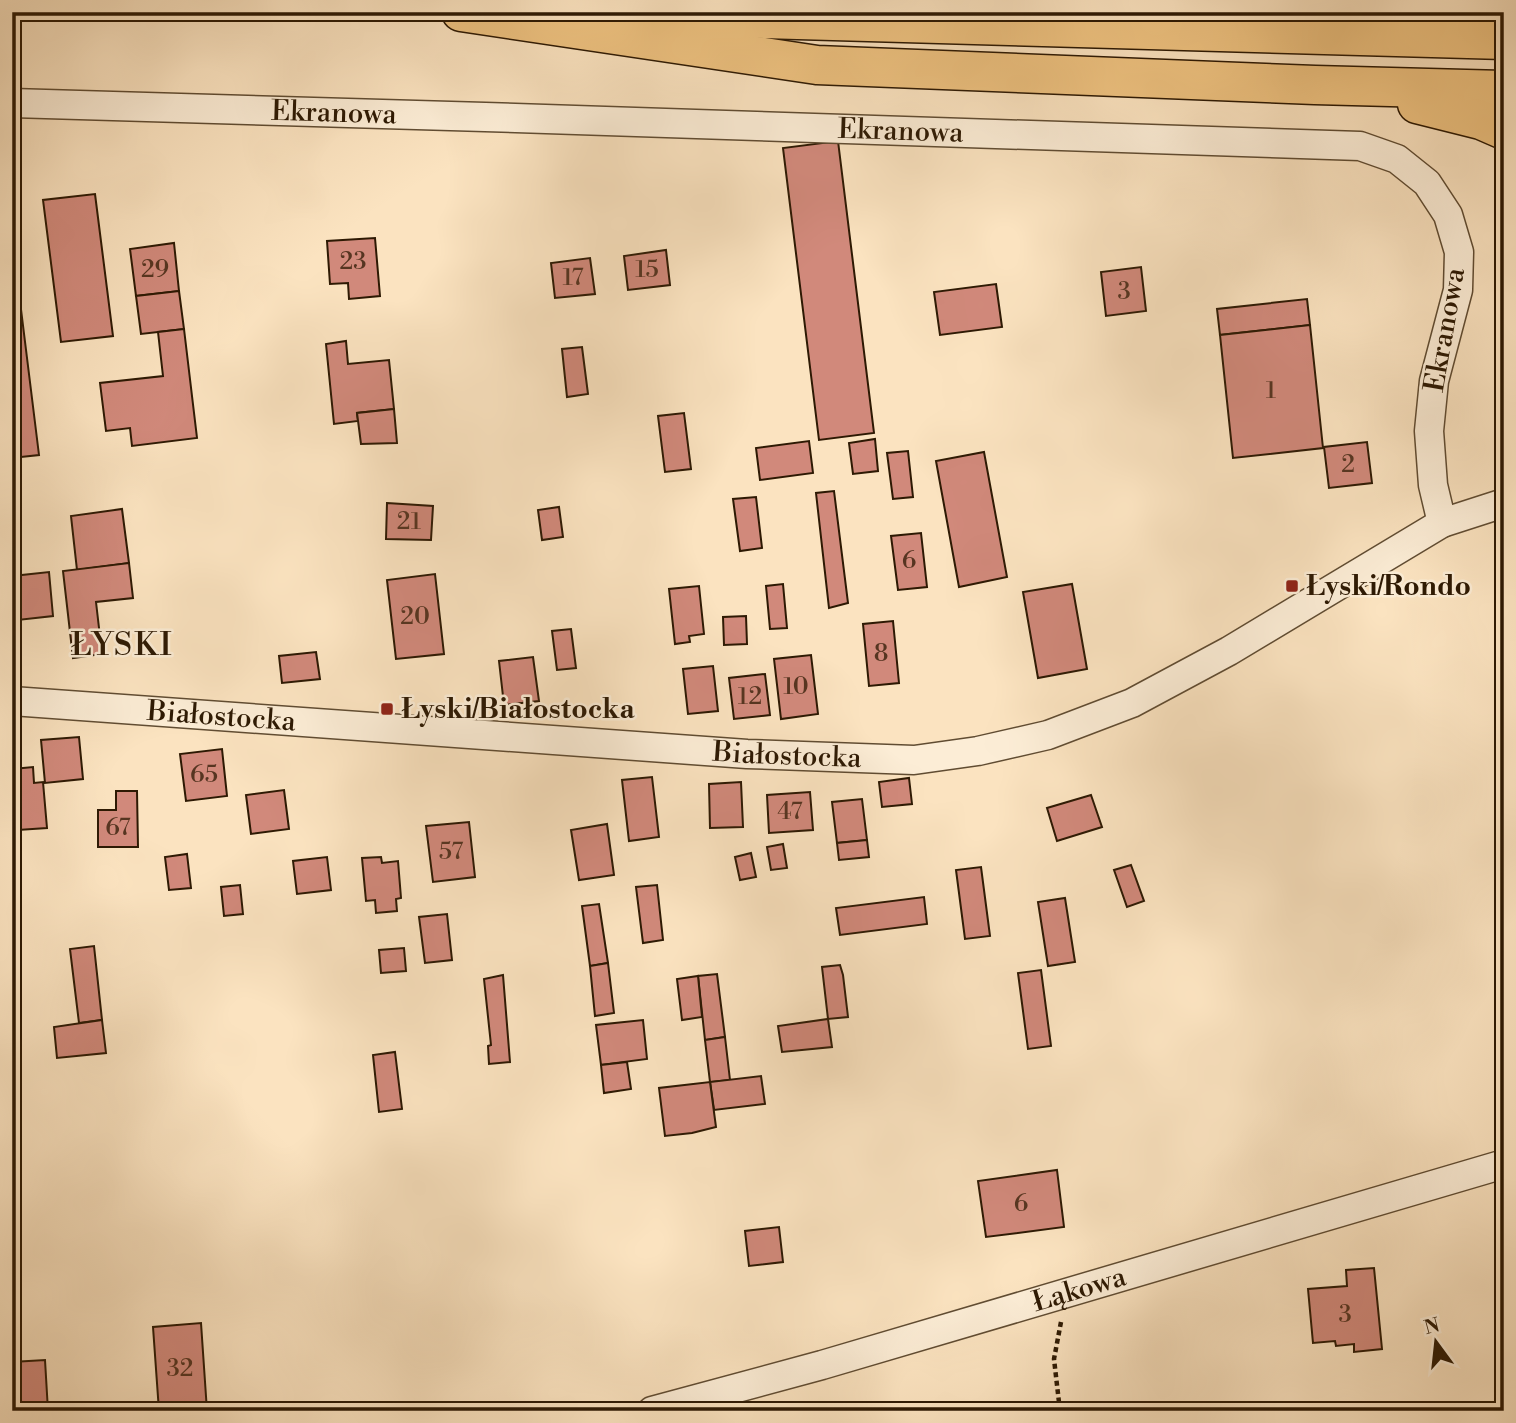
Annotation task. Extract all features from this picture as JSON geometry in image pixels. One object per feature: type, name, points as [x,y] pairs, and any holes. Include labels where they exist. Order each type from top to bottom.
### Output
[{"type":"highway","points":[[461,12],[817,65],[1504,90]]},
{"type":"highway","points":[[532,12],[1504,40]]},
{"type":"highway","points":[[1315,85],[1429,107],[1481,120],[1504,130]]},
{"type":"street","name":"Ekranowa","points":[[12,103],[1360,146],[1396,159],[1427,183],[1448,215],[1459,251],[1458,289],[1434,381],[1429,431],[1433,485],[1442,523]]},
{"type":"street","name":"Białostocka","points":[[12,701],[747,754],[914,760],[978,751],[1048,735],[1132,703],[1229,652],[1442,523],[1504,503]]},
{"type":"street","name":"Łąkowa","points":[[653,1411],[822,1365],[1504,1164]]},
{"type":"path","points":[[1060,1411],[1054,1359],[1062,1318],[1080,1288]]},
{"type":"building","points":[[838,141],[874,433],[819,440],[783,148]]},
{"type":"building","points":[[95,194],[113,336],[61,342],[43,200]]},
{"type":"building","points":[[375,238],[380,296],[349,299],[348,283],[330,284],[327,241]]},
{"type":"building","points":[[174,243],[179,291],[136,296],[130,249]]},
{"type":"building","points":[[666,250],[670,285],[628,290],[624,256]]},
{"type":"building","points":[[590,258],[595,294],[555,298],[551,263]]},
{"type":"building","points":[[1141,267],[1146,311],[1106,316],[1101,272]]},
{"type":"building","points":[[12,277],[17,277],[39,455],[12,458]]},
{"type":"building","points":[[996,284],[1002,327],[940,335],[934,292]]},
{"type":"building","points":[[179,291],[184,329],[141,334],[136,296]]},
{"type":"building","points":[[1307,299],[1310,325],[1220,335],[1217,309]]},
{"type":"building","points":[[1310,325],[1323,448],[1233,458],[1220,335]]},
{"type":"building","points":[[184,329],[197,438],[132,446],[130,428],[106,431],[100,383],[163,376],[158,332]]},
{"type":"building","points":[[346,341],[348,364],[389,360],[394,409],[357,413],[358,421],[334,424],[326,344]]},
{"type":"building","points":[[582,347],[588,394],[567,397],[562,349]]},
{"type":"building","points":[[394,409],[397,443],[361,444],[357,413]]},
{"type":"building","points":[[684,413],[691,469],[665,472],[658,416]]},
{"type":"building","points":[[875,439],[878,471],[853,474],[849,443]]},
{"type":"building","points":[[809,441],[813,473],[760,480],[756,448]]},
{"type":"building","points":[[1367,442],[1372,483],[1329,488],[1324,447]]},
{"type":"building","points":[[908,451],[913,497],[893,499],[887,453]]},
{"type":"building","points":[[984,452],[1007,577],[959,587],[936,461]]},
{"type":"building","points":[[834,491],[848,603],[829,608],[816,493]]},
{"type":"building","points":[[756,497],[762,548],[740,551],[733,499]]},
{"type":"building","points":[[387,503],[433,506],[431,540],[386,539]]},
{"type":"building","points":[[559,507],[563,537],[542,540],[538,510]]},
{"type":"building","points":[[122,509],[129,563],[77,570],[71,516]]},
{"type":"building","points":[[921,533],[927,587],[898,590],[891,536]]},
{"type":"building","points":[[129,563],[133,598],[96,602],[102,654],[73,658],[63,571]]},
{"type":"building","points":[[49,572],[53,616],[18,620],[13,576]]},
{"type":"building","points":[[435,574],[444,654],[396,659],[387,580]]},
{"type":"building","points":[[783,584],[787,628],[770,629],[766,586]]},
{"type":"building","points":[[1072,584],[1087,669],[1038,678],[1023,592]]},
{"type":"building","points":[[699,586],[704,634],[689,636],[690,642],[675,644],[669,589]]},
{"type":"building","points":[[746,616],[747,644],[724,645],[723,617]]},
{"type":"building","points":[[893,621],[899,683],[869,686],[863,624]]},
{"type":"building","points":[[571,629],[576,668],[557,670],[552,631]]},
{"type":"building","points":[[316,652],[320,679],[282,683],[279,656]]},
{"type":"building","points":[[811,655],[818,714],[781,719],[774,659]]},
{"type":"building","points":[[533,657],[539,701],[504,705],[499,661]]},
{"type":"building","points":[[713,666],[718,711],[688,714],[683,669]]},
{"type":"building","points":[[765,674],[770,715],[734,719],[729,678]]},
{"type":"building","points":[[79,737],[83,779],[45,783],[41,740]]},
{"type":"building","points":[[222,749],[227,796],[186,801],[180,754]]},
{"type":"building","points":[[33,767],[34,783],[43,782],[47,828],[18,830],[13,769]]},
{"type":"building","points":[[652,777],[659,837],[629,841],[622,780]]},
{"type":"building","points":[[909,778],[912,804],[882,807],[879,782]]},
{"type":"building","points":[[741,782],[743,827],[710,828],[709,784]]},
{"type":"building","points":[[284,790],[289,829],[251,834],[246,795]]},
{"type":"building","points":[[116,791],[137,791],[138,847],[98,847],[98,810],[116,810]]},
{"type":"building","points":[[810,792],[813,830],[769,833],[767,795]]},
{"type":"building","points":[[1091,795],[1102,827],[1057,841],[1047,808]]},
{"type":"building","points":[[862,799],[867,840],[837,843],[832,802]]},
{"type":"building","points":[[469,822],[475,877],[433,882],[426,826]]},
{"type":"building","points":[[607,824],[614,875],[579,880],[571,830]]},
{"type":"building","points":[[867,840],[869,857],[839,860],[837,843]]},
{"type":"building","points":[[783,844],[787,868],[771,870],[767,847]]},
{"type":"building","points":[[751,853],[756,877],[740,880],[735,857]]},
{"type":"building","points":[[187,854],[191,888],[169,890],[165,857]]},
{"type":"building","points":[[327,857],[331,890],[297,894],[293,861]]},
{"type":"building","points":[[381,857],[382,863],[398,861],[401,898],[396,899],[397,911],[376,913],[375,900],[366,901],[362,858]]},
{"type":"building","points":[[1131,865],[1144,901],[1127,907],[1114,870]]},
{"type":"building","points":[[981,867],[990,936],[965,939],[956,870]]},
{"type":"building","points":[[240,885],[243,914],[224,916],[221,887]]},
{"type":"building","points":[[657,885],[663,940],[643,943],[636,887]]},
{"type":"building","points":[[924,897],[927,924],[840,935],[836,908]]},
{"type":"building","points":[[1065,898],[1075,962],[1048,966],[1038,902]]},
{"type":"building","points":[[599,904],[608,963],[590,966],[582,906]]},
{"type":"building","points":[[447,914],[452,960],[425,963],[419,917]]},
{"type":"building","points":[[94,946],[102,1020],[79,1023],[70,949]]},
{"type":"building","points":[[404,948],[406,971],[381,973],[379,950]]},
{"type":"building","points":[[608,963],[614,1013],[595,1016],[590,966]]},
{"type":"building","points":[[840,965],[848,1017],[828,1019],[822,967]]},
{"type":"building","points":[[1041,970],[1051,1046],[1028,1049],[1018,973]]},
{"type":"building","points":[[717,974],[725,1037],[705,1040],[698,976]]},
{"type":"building","points":[[503,975],[510,1062],[489,1064],[488,1046],[491,1045],[484,979]]},
{"type":"building","points":[[698,976],[702,1017],[682,1020],[677,979]]},
{"type":"building","points":[[828,1019],[832,1047],[782,1052],[778,1026]]},
{"type":"building","points":[[102,1020],[106,1053],[57,1058],[54,1027]]},
{"type":"building","points":[[643,1020],[647,1059],[601,1065],[596,1025]]},
{"type":"building","points":[[725,1037],[730,1080],[710,1082],[705,1040]]},
{"type":"building","points":[[395,1052],[402,1109],[379,1112],[373,1055]]},
{"type":"building","points":[[627,1062],[631,1089],[604,1093],[601,1065]]},
{"type":"building","points":[[761,1076],[765,1104],[714,1110],[710,1082]]},
{"type":"building","points":[[710,1082],[716,1127],[665,1136],[659,1088]]},
{"type":"building","points":[[1057,1170],[1064,1227],[986,1237],[978,1181]]},
{"type":"building","points":[[779,1227],[783,1262],[749,1266],[745,1231]]},
{"type":"building","points":[[1374,1268],[1382,1349],[1354,1352],[1354,1344],[1336,1346],[1335,1341],[1313,1343],[1308,1289],[1347,1286],[1346,1270]]},
{"type":"building","points":[[201,1323],[207,1411],[159,1411],[153,1327]]},
{"type":"building","points":[[45,1360],[48,1411],[12,1411],[12,1362]]},
{"type":"building","points":[[750,1405],[751,1411],[711,1411]]},
{"type":"place","name":"Łyski/Rondo","points":[[1292,586]]},
{"type":"place","name":"Łyski/Białostocka","points":[[387,709]]},
{"type":"district","name":"ŁYSKI","points":[[122,645]]}]
